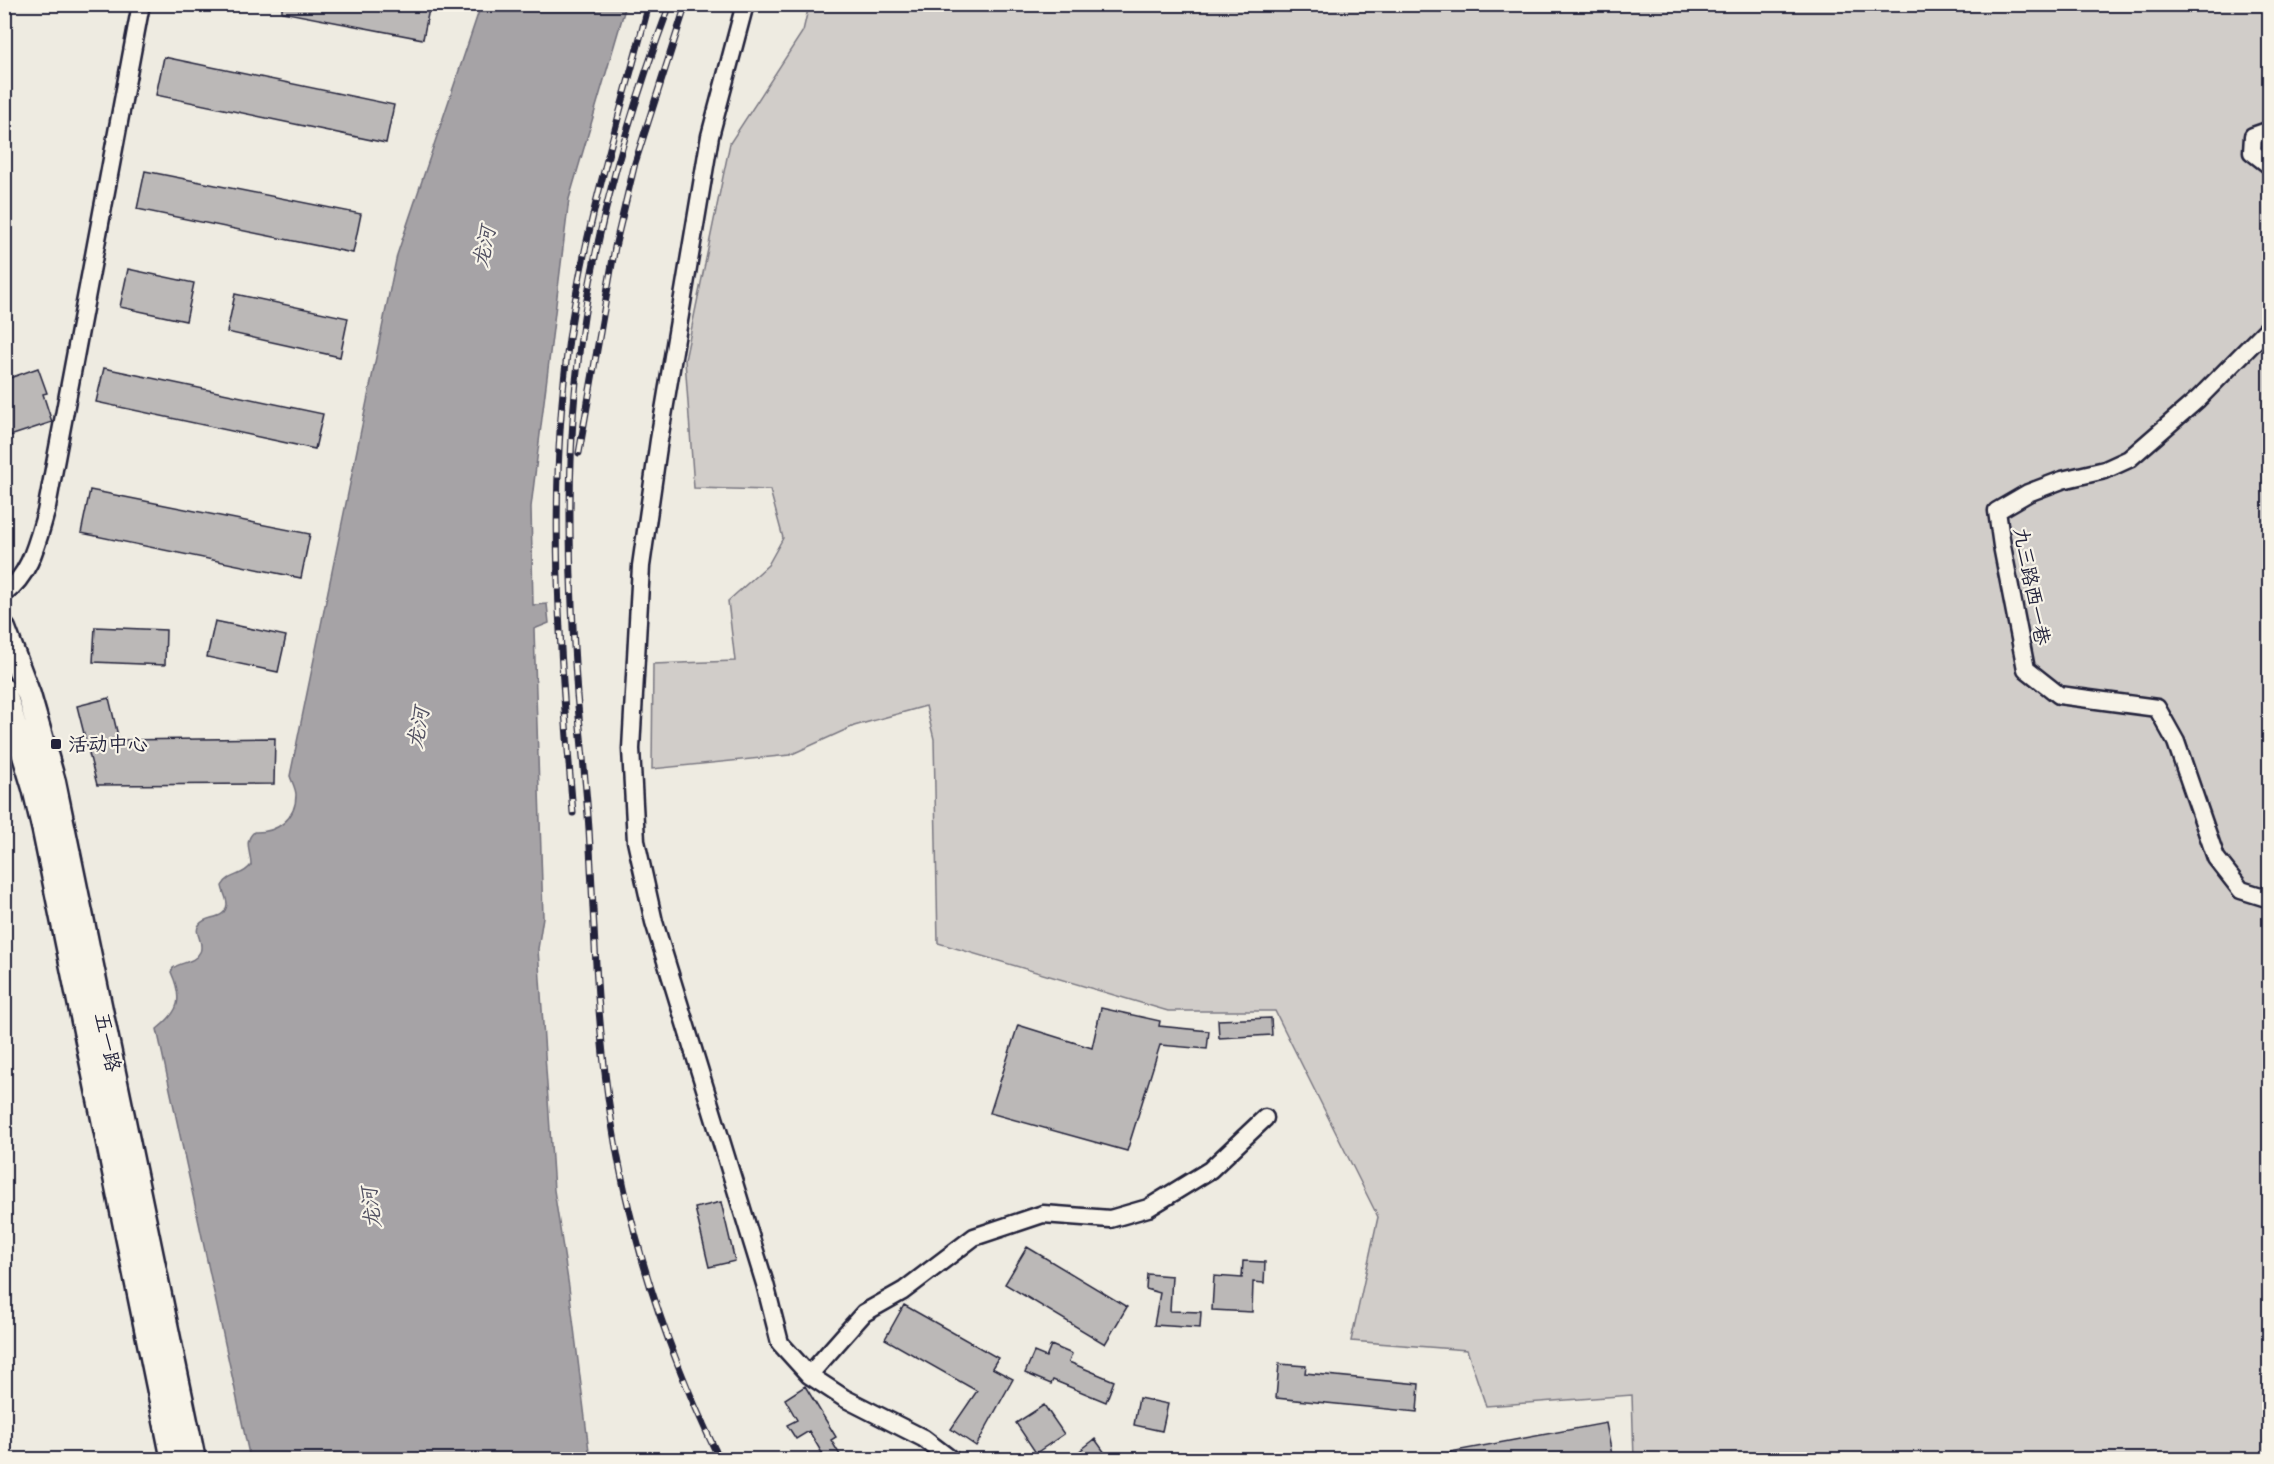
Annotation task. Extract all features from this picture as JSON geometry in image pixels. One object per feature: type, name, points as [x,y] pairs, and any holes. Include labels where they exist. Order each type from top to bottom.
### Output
[{"type":"main road","name":"五一路","points":[[4,629],[29,695],[54,782],[194,1460]]},
{"type":"main road","name":"五一路","points":[[4,690],[31,777],[44,831],[173,1460]]},
{"type":"street","points":[[4,594],[19,582],[29,566],[46,512],[141,4]]},
{"type":"street","points":[[745,4],[710,136],[659,440],[641,566],[631,749],[636,841],[654,922],[765,1284],[780,1343],[809,1375],[844,1398],[923,1438],[952,1460]]},
{"type":"street","points":[[2270,129],[2253,136],[2252,152],[2270,166]]},
{"type":"street","name":"九三路西一巷","points":[[2270,326],[2198,399],[2129,459],[2105,470],[2062,480],[2036,490],[1997,511],[2026,669],[2059,695],[2157,708],[2176,742],[2216,858],[2241,890],[2270,900]]},
{"type":"street","points":[[809,1375],[864,1313],[903,1291],[974,1237],[1042,1214],[1110,1219],[1148,1208],[1210,1170],[1265,1118]]},
{"type":"shaded area","points":[[809,5],[2269,5],[2269,1459],[1634,1459],[1632,1395],[1486,1406],[1467,1350],[1351,1341],[1378,1217],[1275,1011],[1168,1011],[938,943],[934,739],[926,706],[854,726],[790,755],[652,769],[653,664],[735,661],[728,601],[768,565],[783,538],[770,490],[694,488],[685,360],[730,143],[803,31]]},
{"type":"water","name":"龙河","points":[[481,5],[626,5],[569,199],[531,507],[533,605],[547,604],[549,623],[534,629],[543,917],[538,949],[554,1190],[569,1287],[590,1459],[250,1459],[157,1029],[171,1016],[177,1004],[177,990],[171,972],[173,968],[197,956],[201,948],[197,931],[199,925],[219,916],[226,910],[227,904],[222,886],[228,879],[244,872],[251,865],[248,843],[251,836],[254,832],[270,830],[284,823],[293,811],[296,793],[290,776],[397,255]]},
{"type":"building","points":[[282,4],[430,4],[423,39],[282,12]]},
{"type":"building","points":[[164,57],[394,105],[386,143],[156,95]]},
{"type":"building","points":[[145,171],[361,214],[353,253],[137,209]]},
{"type":"building","points":[[128,269],[194,283],[186,321],[120,307]]},
{"type":"building","points":[[235,294],[348,318],[340,357],[227,332]]},
{"type":"building","points":[[38,368],[47,393],[43,394],[52,422],[4,438],[4,380]]},
{"type":"building","points":[[104,368],[323,414],[315,449],[96,402]]},
{"type":"building","points":[[90,490],[310,534],[301,578],[81,533]]},
{"type":"building","points":[[215,621],[286,636],[278,672],[207,657]]},
{"type":"building","points":[[95,627],[166,630],[165,665],[93,662]]},
{"type":"building","points":[[109,698],[119,740],[275,738],[274,784],[97,785],[77,706]]},
{"type":"building","points":[[1101,1008],[1160,1021],[1159,1026],[1209,1031],[1207,1049],[1160,1045],[1127,1151],[990,1113],[1018,1025],[1092,1048]]},
{"type":"building","points":[[1271,1018],[1272,1035],[1219,1038],[1218,1020]]},
{"type":"building","points":[[721,1202],[735,1261],[709,1267],[695,1208]]},
{"type":"building","points":[[1027,1247],[1127,1307],[1105,1344],[1005,1284]]},
{"type":"building","points":[[1243,1261],[1265,1262],[1264,1283],[1253,1282],[1252,1312],[1212,1310],[1214,1276],[1242,1278]]},
{"type":"building","points":[[1147,1274],[1172,1276],[1170,1311],[1201,1312],[1200,1328],[1154,1325],[1160,1293],[1146,1289]]},
{"type":"building","points":[[904,1305],[998,1358],[992,1368],[1013,1379],[976,1446],[951,1429],[977,1391],[885,1339]]},
{"type":"building","points":[[1051,1345],[1072,1354],[1069,1362],[1114,1381],[1106,1402],[1053,1380],[1051,1384],[1025,1373],[1034,1352],[1046,1357]]},
{"type":"building","points":[[1279,1364],[1306,1366],[1305,1373],[1419,1384],[1417,1412],[1276,1398]]},
{"type":"building","points":[[805,1386],[836,1437],[831,1440],[843,1460],[826,1460],[809,1431],[796,1439],[787,1425],[797,1420],[785,1399]]},
{"type":"building","points":[[1139,1398],[1168,1404],[1162,1431],[1134,1425]]},
{"type":"building","points":[[1044,1405],[1064,1434],[1036,1453],[1016,1423]]},
{"type":"building","points":[[1606,1423],[1612,1455],[1590,1460],[1451,1460],[1450,1452]]},
{"type":"building","points":[[1095,1439],[1110,1460],[1068,1460]]},
{"type":"railway","points":[[573,813],[558,576],[557,517],[562,399],[569,339],[584,254],[649,4]]},
{"type":"railway","points":[[670,4],[624,142],[589,285],[576,381],[571,459],[572,617],[589,829],[598,997],[615,1144],[649,1283],[681,1373],[720,1460]]},
{"type":"railway","points":[[579,453],[615,247],[635,163],[686,4]]},
{"type":"place","name":"活动中心","points":[[56,744]]}]
